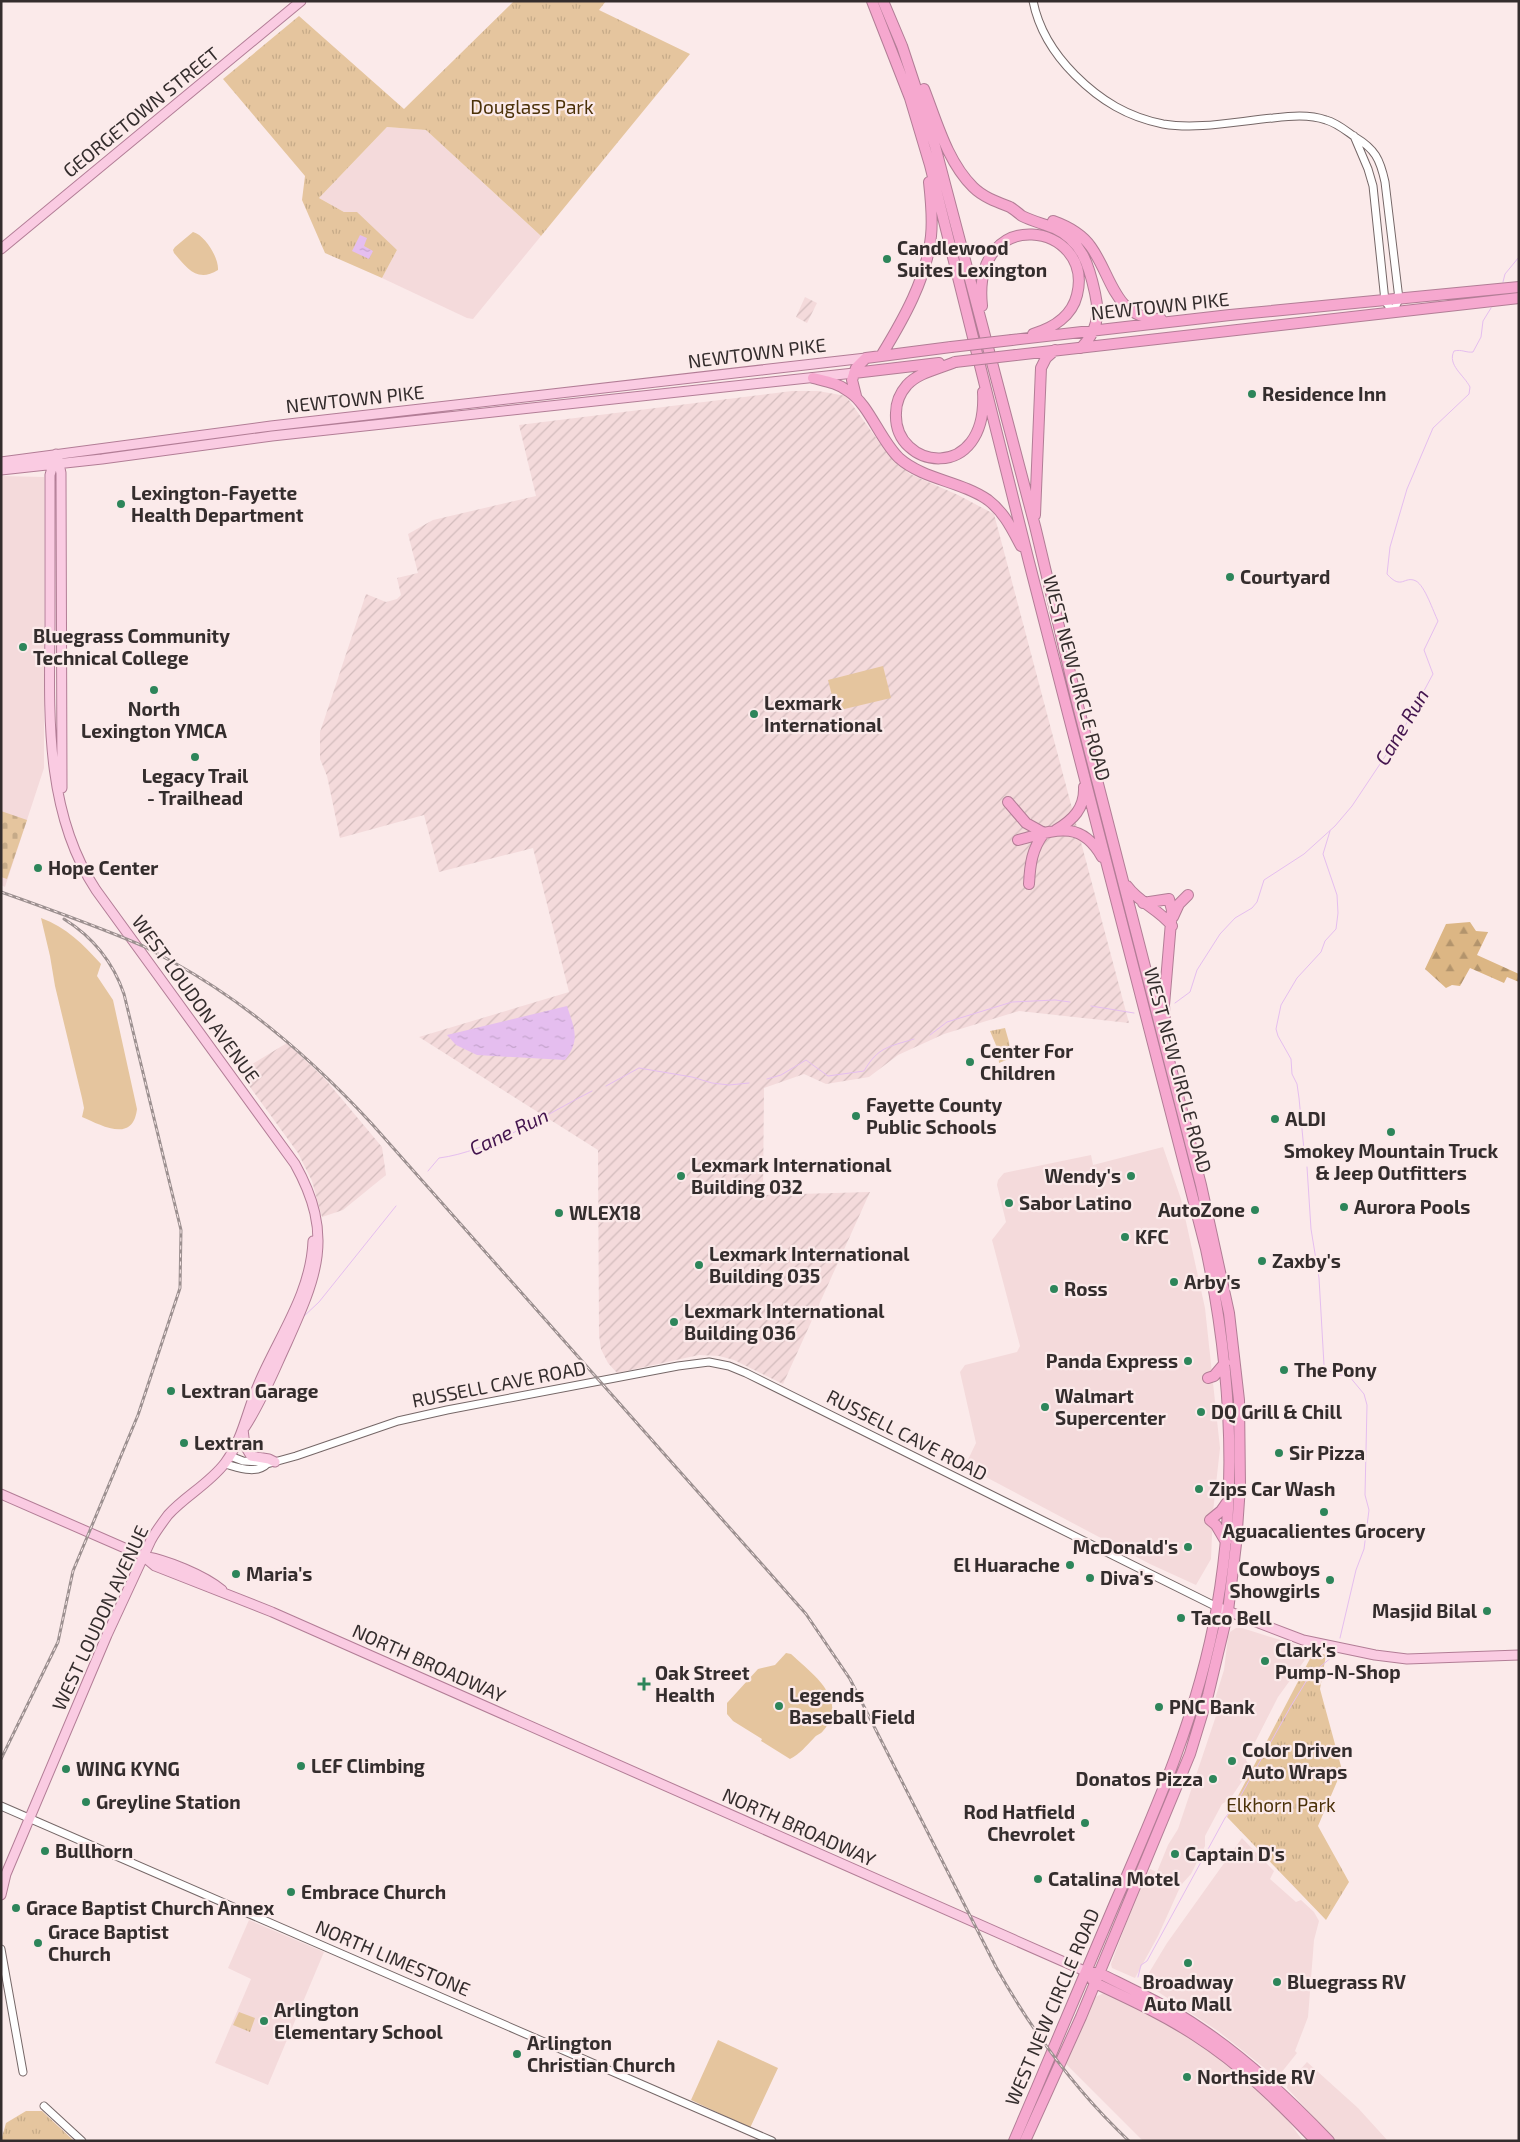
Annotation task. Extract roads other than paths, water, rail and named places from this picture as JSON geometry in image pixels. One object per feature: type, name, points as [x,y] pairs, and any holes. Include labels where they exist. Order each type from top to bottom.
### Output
[{"type":"highway","name":"WEST NEW CIRCLE ROAD","points":[[872,1],[900,72],[924,144],[982,369],[1029,562],[1191,1187],[1213,1284],[1227,1388],[1230,1454],[1226,1542],[1217,1607],[1199,1685],[1183,1740],[1165,1788],[1014,2141]]},
{"type":"highway","name":"WEST NEW CIRCLE ROAD","points":[[883,1],[902,46],[935,146],[1035,526],[1201,1185],[1229,1313],[1239,1400],[1239,1514],[1228,1611],[1208,1695],[1190,1754],[1097,1978],[1025,2141]]},
{"type":"highway","points":[[902,46],[912,59],[942,135],[957,167],[975,188],[1022,215],[1064,233],[1081,249],[1097,300],[1098,312],[1094,331],[1081,348]]},
{"type":"highway","points":[[881,356],[897,330],[910,302],[929,251],[932,217],[924,144]]},
{"type":"highway","points":[[1016,210],[1025,211],[1058,222],[1073,230],[1085,240],[1093,250],[1123,304],[1131,312],[1152,319],[1201,319]]},
{"type":"highway","points":[[985,339],[980,290],[982,273],[988,258],[1004,242],[1018,235],[1032,234],[1048,237],[1062,245],[1076,265],[1079,283],[1077,298],[1066,315],[1051,327],[1012,340]]},
{"type":"highway","name":"NEWTOWN PIKE","points":[[866,358],[1201,319],[1519,287]]},
{"type":"highway","name":"NEWTOWN PIKE","points":[[854,373],[1519,298]]},
{"type":"highway","points":[[1035,526],[1041,368],[1046,358],[1055,350]]},
{"type":"highway","points":[[866,358],[854,373],[852,386],[857,399],[893,452],[907,464],[922,472],[971,491],[989,501],[1008,522],[1029,562]]},
{"type":"highway","points":[[955,362],[916,378],[903,391],[896,406],[897,426],[900,436],[906,444],[924,456],[944,458],[953,456],[975,440],[983,415],[982,369]]},
{"type":"highway","points":[[813,378],[841,386],[857,399]]},
{"type":"highway","points":[[1029,884],[1030,862],[1036,846],[1050,832],[1074,818],[1080,808],[1084,795],[1084,772]]},
{"type":"highway","points":[[1008,802],[1026,823],[1050,832]]},
{"type":"highway","points":[[1074,818],[1078,833]]},
{"type":"highway","points":[[1018,840],[1050,832],[1078,833],[1088,837],[1095,845],[1107,867]]},
{"type":"highway","points":[[1123,880],[1138,900],[1172,922]]},
{"type":"highway","points":[[1172,922],[1179,904],[1188,895]]},
{"type":"highway","points":[[1143,903],[1169,899],[1172,922],[1164,1005],[1167,1048]]},
{"type":"highway","points":[[1225,1363],[1214,1376],[1208,1378],[1227,1388]]},
{"type":"highway","points":[[1226,1542],[1216,1525],[1210,1520],[1221,1511],[1229,1500]]},
{"type":"highway","points":[[1087,1972],[1216,2050],[1272,2096],[1316,2141]]},
{"type":"highway","points":[[1097,1978],[1152,1999],[1220,2041],[1278,2089],[1329,2141]]},
{"type":"main road","name":"GEORGETOWN STREET","points":[[1,249],[301,1]]},
{"type":"main road","name":"NEWTOWN PIKE","points":[[1,462],[407,411],[866,358]]},
{"type":"main road","name":"NEWTOWN PIKE","points":[[1,470],[56,465],[272,436],[854,373]]},
{"type":"main road","points":[[465,405],[466,416]]},
{"type":"main road","points":[[407,411],[408,422]]},
{"type":"main road","name":"WEST LOUDON AVENUE","points":[[56,454],[62,602],[61,806]]},
{"type":"main road","name":"WEST LOUDON AVENUE","points":[[1,1895],[4,1877],[107,1635],[143,1556],[151,1540],[169,1514],[225,1464],[244,1428],[259,1405],[313,1280],[319,1246],[318,1220],[306,1186],[295,1164],[86,876],[72,845],[61,806],[52,758],[49,703],[50,475],[56,465]]},
{"type":"main road","points":[[244,1428],[245,1446],[251,1456],[269,1459],[271,1463]]},
{"type":"main road","name":"NORTH BROADWAY","points":[[1,1494],[143,1556],[158,1558],[213,1582],[225,1592],[1087,1972]]},
{"type":"main road","name":"RUSSELL CAVE ROAD","points":[[1217,1607],[1285,1634],[1312,1642],[1375,1655],[1407,1659],[1519,1655]]},
{"type":"street","points":[[1033,1],[1040,27],[1055,52],[1100,99],[1122,111],[1164,124],[1185,126],[1292,116],[1311,117],[1338,125],[1354,136],[1373,150],[1382,171],[1399,299],[1393,312],[1385,301],[1372,186],[1368,169],[1354,136]]},
{"type":"street","name":"RUSSELL CAVE ROAD","points":[[225,1464],[248,1470],[263,1468],[271,1463],[319,1449],[379,1427],[448,1410],[678,1366],[709,1362],[719,1363],[746,1373],[1217,1607]]},
{"type":"street","name":"RUSSELL CAVE ROAD","points":[[230,1456],[243,1461],[271,1463]]},
{"type":"street","name":"NORTH LIMESTONE","points":[[1,1806],[772,2141]]},
{"type":"street","points":[[1,1949],[24,2072]]},
{"type":"street","points":[[44,2106],[82,2141]]},
{"type":"water","points":[[360,235],[367,238],[364,246],[373,251],[369,259],[352,251]]},
{"type":"water","points":[[567,1006],[574,1027],[575,1040],[565,1060],[477,1055],[456,1045],[447,1035]]},
{"type":"waterway","name":"Cane Run","points":[[1503,282],[1505,274],[1519,257]]},
{"type":"waterway","name":"Cane Run","points":[[1175,1003],[1190,992],[1197,970],[1220,934],[1235,918],[1252,908],[1257,902],[1264,880],[1304,854],[1335,826],[1352,806],[1404,728],[1433,674],[1424,650],[1438,621],[1426,593],[1416,581],[1400,582],[1392,579],[1387,574],[1390,547],[1407,489],[1433,428],[1469,394],[1470,387],[1454,365],[1452,356],[1454,351],[1473,352],[1481,337],[1483,321],[1491,308]]},
{"type":"waterway","points":[[1304,1150],[1297,1084],[1292,1074],[1291,1059],[1276,1029],[1281,1005],[1297,978],[1321,952],[1325,941],[1336,929],[1338,913],[1337,895],[1323,854],[1330,831]]},
{"type":"waterway","name":"Cane Run","points":[[930,1035],[947,1022],[1012,1002],[1055,1000],[1070,1002]]},
{"type":"waterway","name":"Cane Run","points":[[1091,1006],[1134,1013]]},
{"type":"waterway","name":"Cane Run","points":[[767,1079],[781,1075],[806,1060],[828,1076],[864,1071],[879,1052],[890,1046],[914,1039]]},
{"type":"waterway","name":"Cane Run","points":[[606,1086],[639,1068],[692,1077],[712,1083],[729,1085],[749,1083]]},
{"type":"waterway","name":"Cane Run","points":[[428,1171],[439,1158],[458,1154],[497,1140],[592,1091]]},
{"type":"waterway","points":[[1307,1167],[1311,1229],[1319,1278],[1324,1365],[1332,1373],[1349,1376],[1364,1394],[1367,1405],[1365,1495],[1369,1510],[1364,1549],[1356,1570],[1340,1638]]},
{"type":"waterway","name":"Cane Run","points":[[302,1318],[319,1302],[396,1206]]},
{"type":"waterway","points":[[1138,1977],[1141,1965],[1147,1961],[1225,1818],[1236,1804],[1291,1706],[1310,1675],[1332,1657]]},
{"type":"railway","points":[[1,892],[143,946],[201,978],[279,1035],[350,1100],[372,1124],[806,1614],[850,1679],[996,1967],[1010,1991],[1040,2037],[1073,2081],[1129,2141]]},
{"type":"railway","points":[[1,1759],[58,1642],[73,1571],[138,1415],[180,1288],[181,1230],[124,994],[114,971],[101,951],[84,934],[64,919]]},
{"type":"place","name":"Candlewood Suites Lexington","points":[[887,259]]},
{"type":"place","name":"Residence Inn","points":[[1252,394]]},
{"type":"place","name":"Lexington-Fayette Health Department","points":[[121,504]]},
{"type":"place","name":"Courtyard","points":[[1230,577]]},
{"type":"place","name":"Bluegrass Community Technical College","points":[[23,647]]},
{"type":"place","name":"North Lexington YMCA","points":[[154,690]]},
{"type":"place","name":"Lexmark International","points":[[754,714]]},
{"type":"place","name":"Legacy Trail - Trailhead","points":[[195,757]]},
{"type":"place","name":"Hope Center","points":[[38,868]]},
{"type":"place","name":"Center For Children","points":[[970,1062]]},
{"type":"place","name":"Fayette County Public Schools","points":[[856,1116]]},
{"type":"place","name":"ALDI","points":[[1275,1119]]},
{"type":"place","name":"Smokey Mountain Truck & Jeep Outfitters","points":[[1391,1132]]},
{"type":"place","name":"Lexmark International Building 032","points":[[681,1176]]},
{"type":"place","name":"Wendy's","points":[[1131,1176]]},
{"type":"place","name":"Sabor Latino","points":[[1009,1203]]},
{"type":"place","name":"Aurora Pools","points":[[1344,1207]]},
{"type":"place","name":"AutoZone","points":[[1255,1210]]},
{"type":"place","name":"WLEX18","points":[[559,1213]]},
{"type":"place","name":"KFC","points":[[1125,1237]]},
{"type":"place","name":"Zaxby's","points":[[1262,1261]]},
{"type":"place","name":"Lexmark International Building 035","points":[[699,1265]]},
{"type":"place","name":"Arby's","points":[[1174,1282]]},
{"type":"place","name":"Ross","points":[[1054,1289]]},
{"type":"place","name":"Lexmark International Building 036","points":[[674,1322]]},
{"type":"place","name":"Panda Express","points":[[1188,1361]]},
{"type":"place","name":"The Pony","points":[[1284,1370]]},
{"type":"place","name":"Lextran Garage","points":[[171,1391]]},
{"type":"place","name":"Walmart Supercenter","points":[[1045,1407]]},
{"type":"place","name":"DQ Grill & Chill","points":[[1201,1412]]},
{"type":"place","name":"Lextran","points":[[184,1443]]},
{"type":"place","name":"Sir Pizza","points":[[1279,1453]]},
{"type":"place","name":"Zips Car Wash","points":[[1199,1489]]},
{"type":"place","name":"Aguacalientes Grocery","points":[[1324,1512]]},
{"type":"place","name":"McDonald's","points":[[1188,1547]]},
{"type":"place","name":"El Huarache","points":[[1070,1565]]},
{"type":"place","name":"Maria's","points":[[236,1574]]},
{"type":"place","name":"Diva's","points":[[1090,1578]]},
{"type":"place","name":"Cowboys Showgirls","points":[[1330,1580]]},
{"type":"place","name":"Masjid Bilal","points":[[1487,1611]]},
{"type":"place","name":"Taco Bell","points":[[1181,1618]]},
{"type":"place","name":"Clark's Pump-N-Shop","points":[[1265,1661]]},
{"type":"place","name":"Oak Street Health","points":[[644,1684]]},
{"type":"place","name":"Legends Baseball Field","points":[[779,1706]]},
{"type":"place","name":"PNC Bank","points":[[1159,1707]]},
{"type":"place","name":"Color Driven Auto Wraps","points":[[1232,1761]]},
{"type":"place","name":"LEF Climbing","points":[[301,1766]]},
{"type":"place","name":"WING KYNG","points":[[66,1769]]},
{"type":"place","name":"Donatos Pizza","points":[[1213,1779]]},
{"type":"place","name":"Greyline Station","points":[[86,1802]]},
{"type":"place","name":"Rod Hatfield Chevrolet","points":[[1085,1823]]},
{"type":"place","name":"Bullhorn","points":[[45,1851]]},
{"type":"place","name":"Captain D's","points":[[1175,1854]]},
{"type":"place","name":"Catalina Motel","points":[[1038,1879]]},
{"type":"place","name":"Embrace Church","points":[[291,1892]]},
{"type":"place","name":"Grace Baptist Church Annex","points":[[16,1908]]},
{"type":"place","name":"Grace Baptist Church","points":[[38,1943]]},
{"type":"place","name":"Broadway Auto Mall","points":[[1188,1963]]},
{"type":"place","name":"Bluegrass RV","points":[[1277,1982]]},
{"type":"place","name":"Arlington Elementary School","points":[[264,2021]]},
{"type":"place","name":"Arlington Christian Church","points":[[517,2054]]},
{"type":"place","name":"Northside RV","points":[[1187,2077]]},
{"type":"park label","name":"Douglass Park","points":[[532,107]]},
{"type":"park label","name":"Elkhorn Park","points":[[1281,1805]]}]
